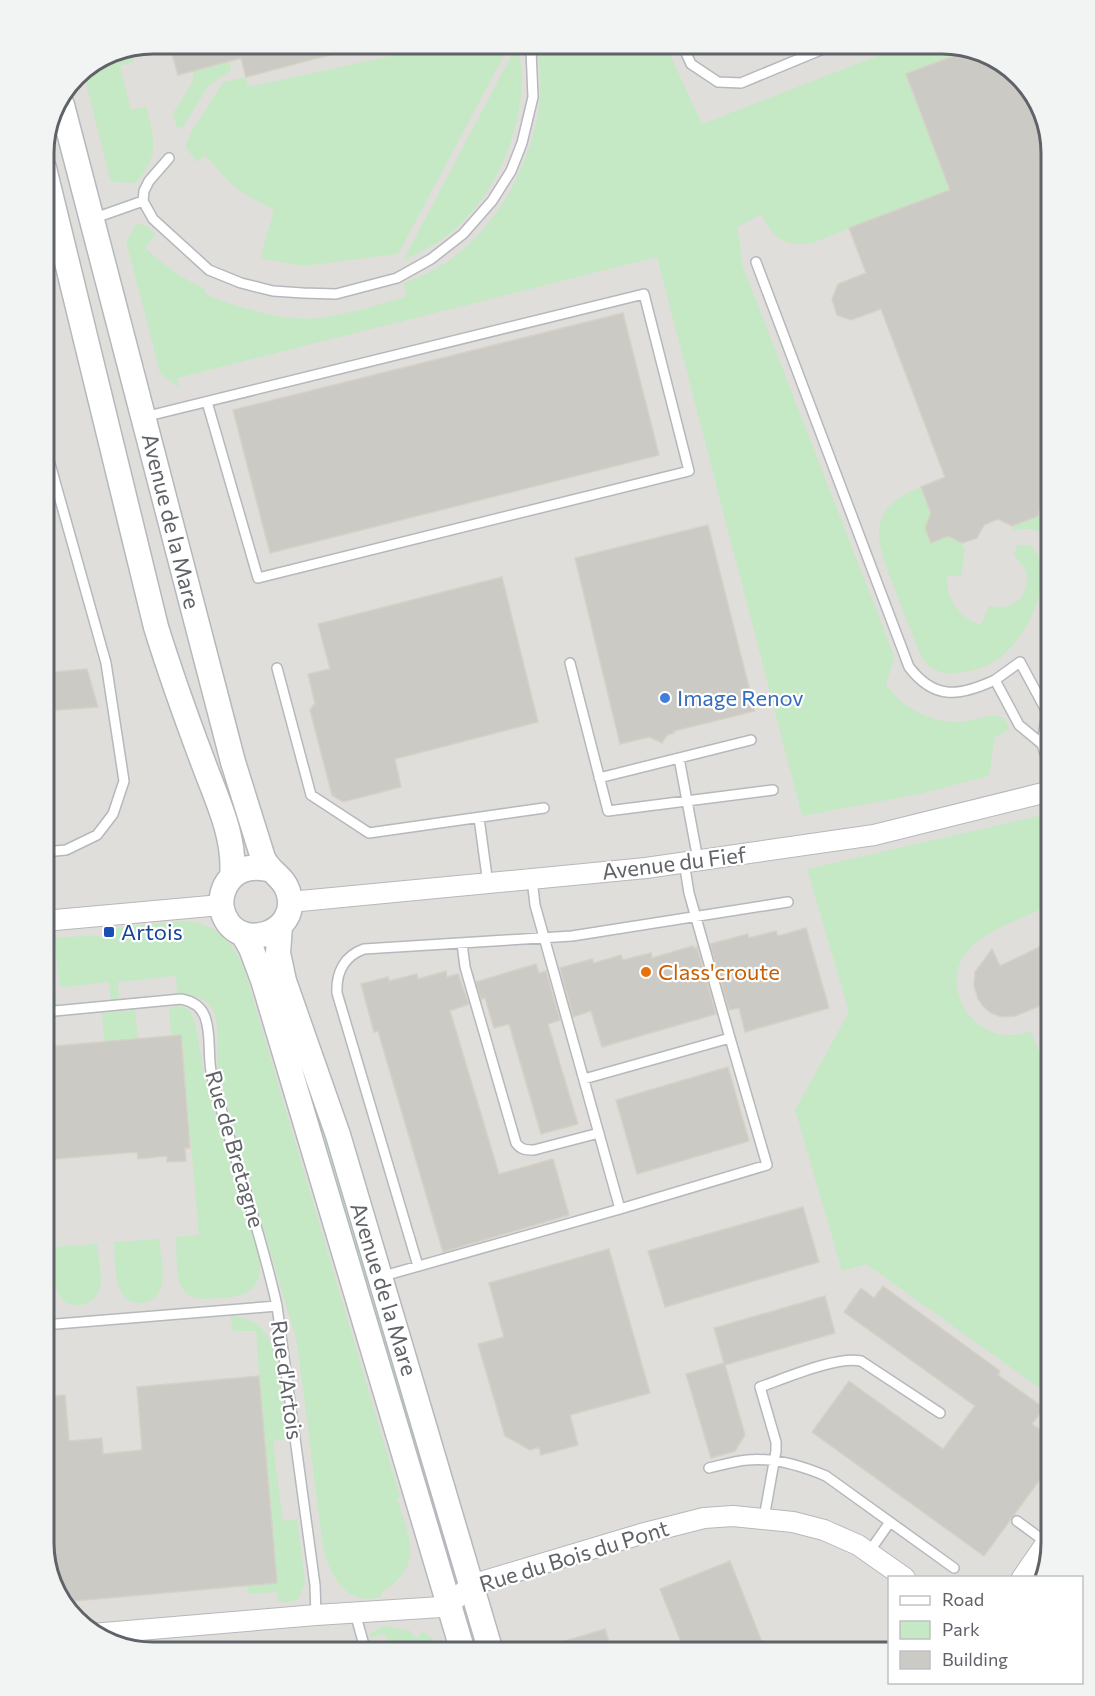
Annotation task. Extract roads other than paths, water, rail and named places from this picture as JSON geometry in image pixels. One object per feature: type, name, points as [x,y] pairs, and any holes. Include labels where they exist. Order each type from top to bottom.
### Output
[{"type":"street","name":"Avenue de la Mare","points":[[63,110],[233,762],[268,869],[278,874],[285,882],[290,902],[285,920],[280,926],[278,953],[284,981],[339,1136],[488,1642]]},
{"type":"street","name":"Avenue de la Mare","points":[[54,209],[156,627],[169,670],[228,831],[234,862],[232,877]]},
{"type":"street","name":"Avenue du Fief","points":[[290,902],[488,884],[691,861],[874,835],[1041,794]]},
{"type":"street","points":[[54,920],[221,905],[223,890],[232,877],[249,867],[268,869]]},
{"type":"street","name":"Avenue de la Mare","points":[[221,905],[231,926],[243,934],[251,948],[263,980],[460,1642]]},
{"type":"street","points":[[243,934],[262,936],[280,926]]},
{"type":"street","name":"Rue du Bois du Pont","points":[[449,1605],[471,1585],[641,1534],[704,1518],[733,1516],[793,1522],[824,1530],[869,1552],[902,1576]]},
{"type":"street","points":[[1023,1576],[1040,1552]]},
{"type":"street","points":[[110,1632],[449,1605]]},
{"type":"lane","points":[[169,158],[149,181],[144,191],[143,201],[153,219],[209,270],[241,283],[273,291],[336,294],[397,278],[430,260],[463,234],[492,201],[511,171],[522,143],[533,97],[531,54]]},
{"type":"lane","points":[[687,54],[692,64],[718,82],[741,83],[811,54]]},
{"type":"lane","points":[[92,219],[143,201]]},
{"type":"lane","points":[[756,262],[909,667],[919,681],[933,689],[949,693],[973,690],[995,680],[1020,662],[1041,701]]},
{"type":"lane","points":[[144,417],[644,294],[689,471],[258,578],[207,402]]},
{"type":"lane","points":[[54,478],[106,663],[124,781],[113,814],[97,835],[66,850],[54,851]]},
{"type":"lane","points":[[570,663],[608,812],[773,790]]},
{"type":"lane","points":[[277,668],[311,795],[369,834],[544,808]]},
{"type":"lane","points":[[995,680],[1019,725],[1041,743]]},
{"type":"lane","points":[[599,778],[752,740]]},
{"type":"lane","points":[[380,1277],[767,1165],[695,916],[687,801],[679,758]]},
{"type":"lane","points":[[479,818],[488,884]]},
{"type":"lane","points":[[532,879],[534,905],[620,1209]]},
{"type":"lane","points":[[418,1266],[339,1002],[336,984],[341,967],[348,957],[364,949],[544,939],[788,902]]},
{"type":"lane","points":[[462,944],[465,967],[516,1143],[525,1150],[534,1150],[599,1133]]},
{"type":"lane","name":"Rue de Bretagne","points":[[54,1011],[181,999],[189,1000],[200,1008],[208,1030],[211,1073],[270,1272],[277,1306]]},
{"type":"lane","points":[[584,1079],[730,1038]]},
{"type":"lane","name":"Rue d'Artois","points":[[54,1324],[277,1306],[315,1585],[316,1615]]},
{"type":"lane","points":[[764,1518],[776,1442],[760,1387],[835,1362],[861,1361],[940,1413]]},
{"type":"lane","points":[[710,1468],[746,1460],[774,1461],[808,1468],[826,1476],[954,1568]]},
{"type":"lane","points":[[1017,1521],[1041,1534]]},
{"type":"lane","points":[[869,1552],[890,1522]]},
{"type":"lane","points":[[355,1613],[363,1642]]},
{"type":"place","name":"Image Renov","points":[[665,698]]},
{"type":"place","name":"Artois","points":[[109,932]]},
{"type":"place","name":"Class'croute","points":[[646,972]]}]
